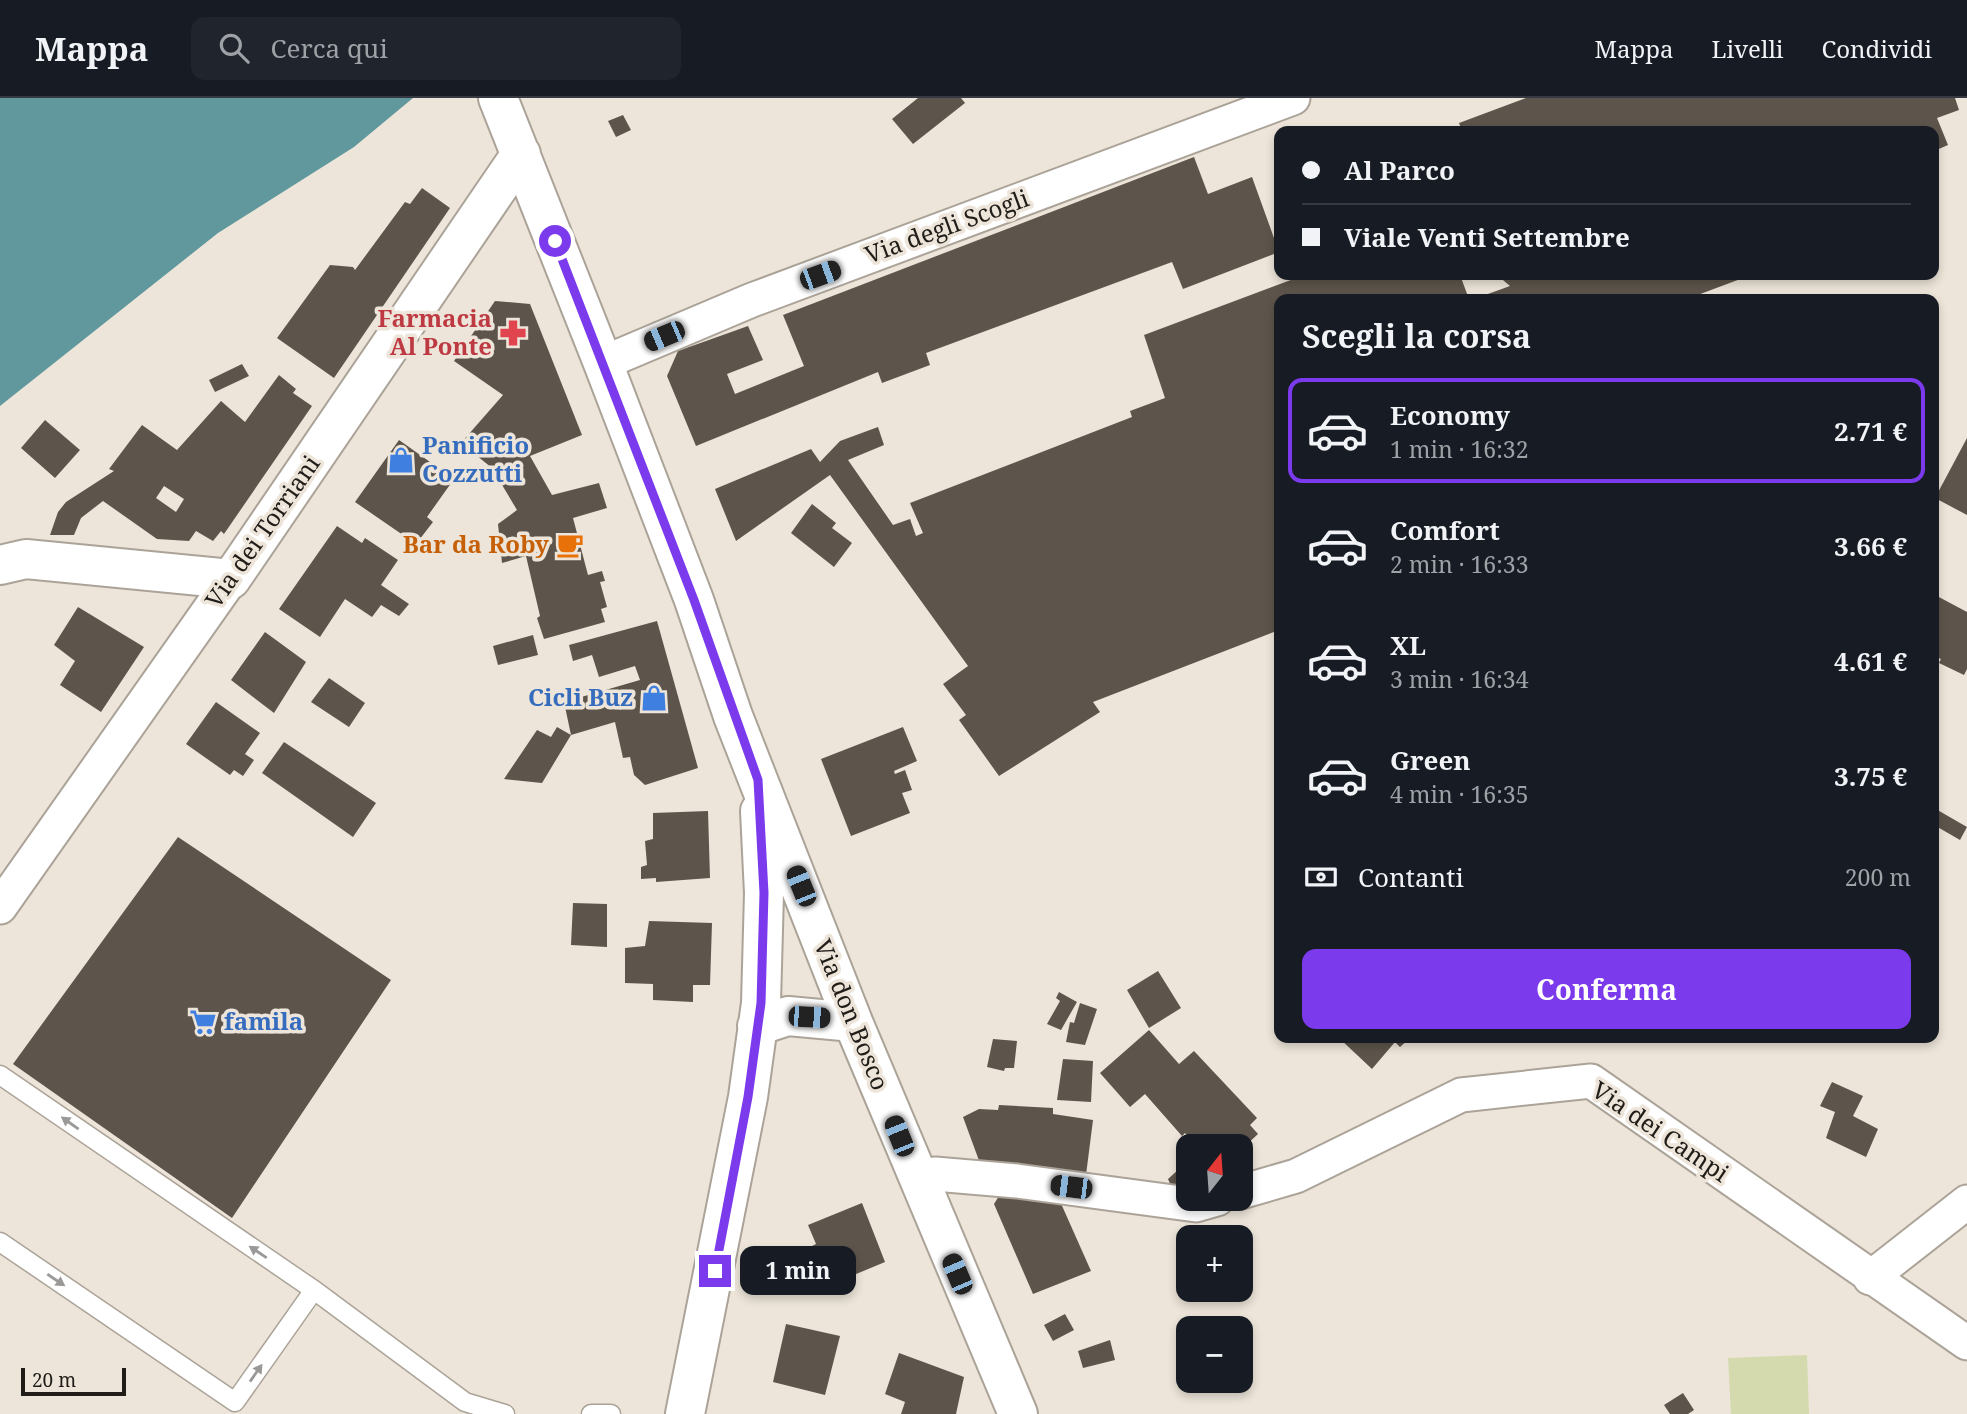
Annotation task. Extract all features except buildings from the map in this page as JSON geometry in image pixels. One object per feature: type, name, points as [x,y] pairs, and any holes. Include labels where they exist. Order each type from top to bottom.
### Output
[{"type":"main road","points":[[498,98],[694,600],[758,780],[783,890],[732,1179],[685,1414]]},
{"type":"main road","name":"Via dei Torriani","points":[[231,579],[521,154]]},
{"type":"main road","points":[[0,565],[26,559],[231,579]]},
{"type":"main road","name":"Via don Bosco","points":[[783,890],[853,1022],[1018,1414]]},
{"type":"main road","points":[[758,1026],[788,1016],[853,1022]]},
{"type":"street","name":"Via degli Scogli","points":[[603,363],[752,300],[1293,98]]},
{"type":"street","name":"Via dei Torriani","points":[[0,907],[231,579]]},
{"type":"street","name":"Via dei Campi","points":[[1253,1189],[1296,1176],[1461,1095],[1591,1080],[1870,1278],[1967,1343]]},
{"type":"street","points":[[918,1181],[935,1174],[1017,1181],[1176,1202]]},
{"type":"street","points":[[1870,1278],[1967,1202]]},
{"type":"lane","points":[[0,1075],[314,1290],[465,1402],[505,1414]]},
{"type":"lane","points":[[0,1242],[235,1402],[314,1290]]},
{"type":"lane","points":[[591,1414],[611,1414]]},
{"type":"green space","points":[[1807,1355],[1809,1414],[1731,1414],[1728,1358]]},
{"type":"water","points":[[0,98],[413,98],[354,147],[218,233],[0,406]]},
{"type":"place","name":"Farmacia Al Ponte","points":[[513,333]]},
{"type":"place","name":"Panificio Cozzutti","points":[[401,460]]},
{"type":"place","name":"Bar da Roby","points":[[570,545]]},
{"type":"place","name":"Cicli Buz","points":[[654,698]]},
{"type":"place","name":"famila","points":[[203,1022]]},
{"type":"route","points":[[555,241],[694,600],[733,716],[758,780],[764,893],[761,1003],[748,1097],[715,1271]]}]
